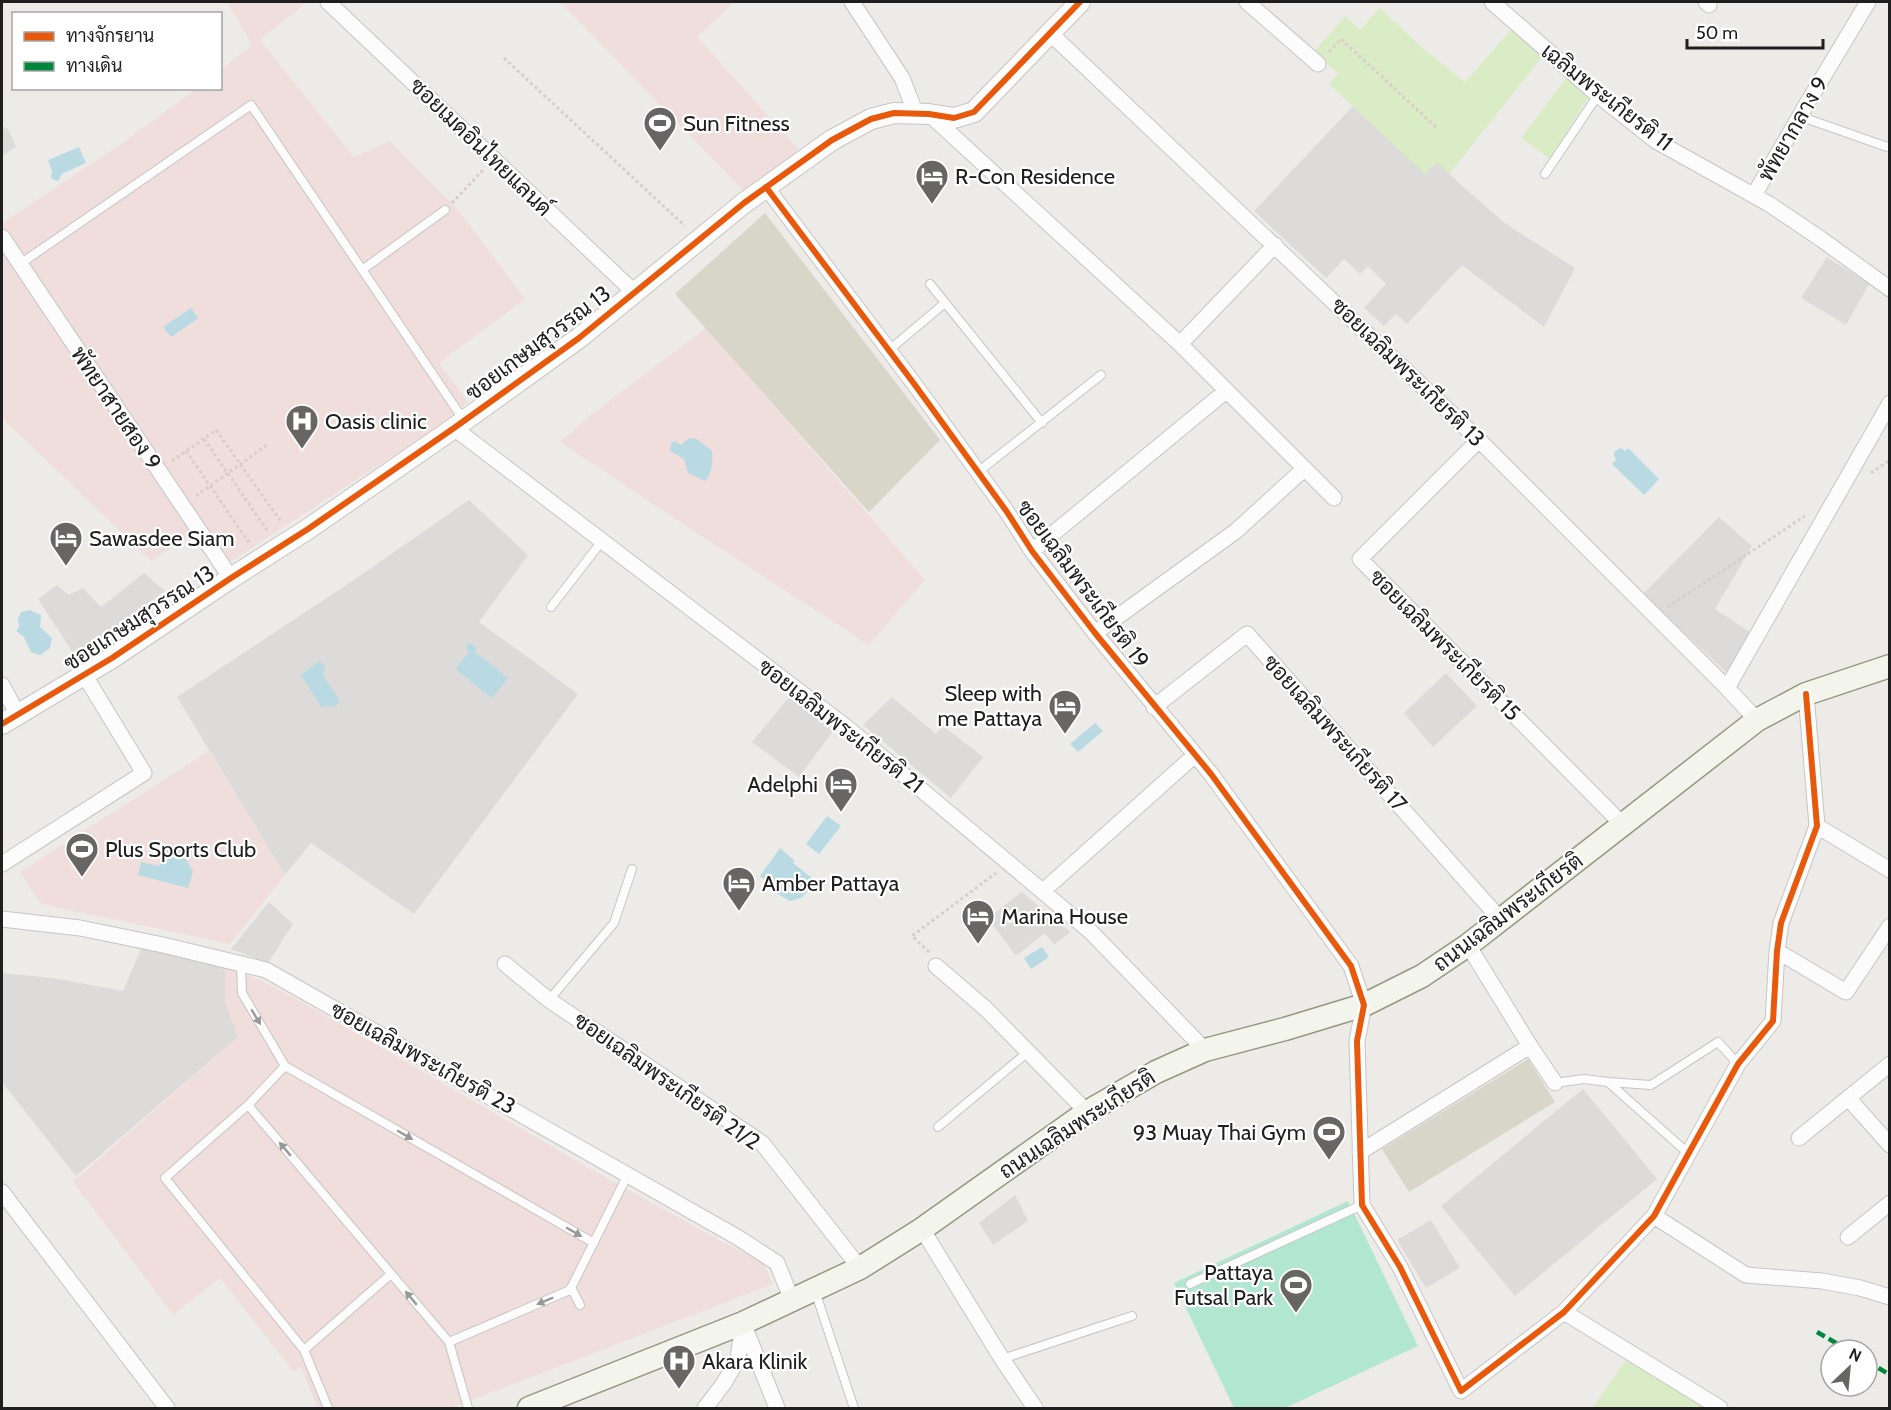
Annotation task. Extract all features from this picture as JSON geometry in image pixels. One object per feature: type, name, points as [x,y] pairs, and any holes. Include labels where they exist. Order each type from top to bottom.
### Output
[{"type":"main road","name":"ถนนเฉลิมพระเกียรติ","points":[[529,1408],[743,1323],[860,1268],[922,1229],[1087,1112],[1156,1072],[1204,1050],[1364,1005],[1422,976],[1501,920],[1756,720],[1806,694],[1890,666]]},
{"type":"street","name":"ซอยเมดอินไทยแลนด์","points":[[328,2],[635,293]]},
{"type":"street","points":[[852,2],[902,78],[922,114],[1180,344],[1334,498]]},
{"type":"street","name":"ซอยเกษมสุวรรณ 13","points":[[10,720],[85,676],[308,529],[459,424],[579,338],[766,187],[832,140],[871,119],[894,113],[954,118],[974,112],[1080,2]]},
{"type":"street","points":[[1247,2],[1318,64]]},
{"type":"street","name":"เฉลิมพระเกียรติ 11","points":[[1492,2],[1598,95],[1656,141],[1754,195],[1821,238],[1890,289]]},
{"type":"street","name":"พัทยากลาง 9","points":[[1754,195],[1868,2]]},
{"type":"street","name":"ซอยเฉลิมพระเกียรติ 13","points":[[1050,33],[1479,440],[1727,688],[1756,720]]},
{"type":"street","name":"ซอยเฉลิมพระเกียรติ 19","points":[[766,187],[889,350],[1032,551],[1154,707],[1196,755],[1287,876],[1351,966],[1364,1005]]},
{"type":"street","name":"พัทยาสายสอง 9","points":[[2,237],[231,578]]},
{"type":"street","points":[[1180,344],[1275,245]]},
{"type":"street","points":[[1032,551],[1226,391]]},
{"type":"street","points":[[1727,688],[1890,403]]},
{"type":"street","name":"ซอยเฉลิมพระเกียรติ 21","points":[[459,424],[602,541],[850,730],[1043,891],[1091,932],[1204,1050]]},
{"type":"street","name":"ซอยเฉลิมพระเกียรติ 15","points":[[1479,440],[1360,559],[1623,825]]},
{"type":"street","points":[[1095,633],[1236,531],[1304,469]]},
{"type":"street","name":"ซอยเฉลิมพระเกียรติ 17","points":[[1154,707],[1247,634],[1501,920]]},
{"type":"street","points":[[2,864],[144,773],[85,676]]},
{"type":"street","points":[[2,685],[10,720]]},
{"type":"street","points":[[1364,1005],[1357,1041],[1362,1205],[1400,1267],[1461,1391],[1564,1312],[1654,1216],[1738,1064],[1773,1021],[1781,923],[1817,826],[1806,694]]},
{"type":"street","points":[[1043,891],[1196,755]]},
{"type":"street","points":[[1817,826],[1890,870]]},
{"type":"street","name":"ซอยเฉลิมพระเกียรติ 23","points":[[2,919],[80,928],[266,970],[736,1237],[777,1263],[792,1300]]},
{"type":"street","points":[[1777,951],[1846,992],[1890,926]]},
{"type":"street","points":[[1468,945],[1555,1083]]},
{"type":"street","name":"ซอยเฉลิมพระเกียรติ 21/2","points":[[505,964],[549,1000],[762,1143],[860,1268]]},
{"type":"street","points":[[936,966],[986,1009],[1087,1112]]},
{"type":"street","points":[[1360,1152],[1530,1046]]},
{"type":"street","points":[[1799,1138],[1890,1064]]},
{"type":"street","points":[[1848,1098],[1890,1146]]},
{"type":"street","points":[[2,1191],[167,1408]]},
{"type":"street","points":[[1848,1237],[1890,1203]]},
{"type":"street","points":[[1654,1216],[1746,1275],[1822,1281],[1860,1288],[1890,1297]]},
{"type":"street","points":[[922,1229],[1035,1408]]},
{"type":"street","points":[[1564,1312],[1720,1408]]},
{"type":"street","points":[[705,1408],[738,1359],[743,1323]]},
{"type":"street","points":[[743,1323],[777,1408]]},
{"type":"lane","points":[[1545,174],[1598,95]]},
{"type":"lane","points":[[20,264],[250,105],[362,270],[459,424]]},
{"type":"lane","points":[[1799,116],[1890,148]]},
{"type":"lane","points":[[362,270],[445,210]]},
{"type":"lane","points":[[930,284],[1042,423]]},
{"type":"lane","points":[[889,350],[945,303]]},
{"type":"lane","points":[[978,472],[1101,375]]},
{"type":"lane","points":[[551,607],[602,541]]},
{"type":"lane","points":[[549,1000],[614,923],[632,869]]},
{"type":"lane","points":[[240,963],[242,993],[285,1065],[594,1243]]},
{"type":"lane","points":[[1555,1083],[1584,1079],[1651,1084],[1718,1042],[1738,1064]]},
{"type":"lane","points":[[938,1126],[1028,1052]]},
{"type":"lane","points":[[285,1065],[248,1105],[165,1178],[304,1350],[328,1408]]},
{"type":"lane","points":[[1608,1082],[1689,1154]]},
{"type":"lane","points":[[248,1105],[449,1342],[468,1408]]},
{"type":"lane","points":[[449,1342],[570,1290],[628,1174]]},
{"type":"lane","points":[[1190,1284],[1362,1205]]},
{"type":"lane","points":[[304,1350],[391,1274]]},
{"type":"lane","points":[[571,1287],[580,1305]]},
{"type":"lane","points":[[815,1290],[854,1408]]},
{"type":"lane","points":[[1002,1359],[1132,1316]]},
{"type":"path","points":[[1318,64],[1341,39],[1437,128]]},
{"type":"path","points":[[504,58],[700,240]]},
{"type":"path","points":[[445,210],[494,159]]},
{"type":"path","points":[[158,470],[216,430],[283,524]]},
{"type":"path","points":[[204,439],[269,533]]},
{"type":"path","points":[[183,506],[267,445]]},
{"type":"path","points":[[186,451],[251,545]]},
{"type":"path","points":[[1870,474],[1890,460]]},
{"type":"path","points":[[1661,611],[1810,513]]},
{"type":"path","points":[[936,966],[933,955],[912,936],[1009,863]]},
{"type":"shaded area","points":[[227,2],[307,2],[260,40],[354,157],[390,141],[459,211],[525,299],[439,363],[468,402],[443,423],[232,561],[219,573],[190,536],[151,561],[2,418],[2,223],[122,143],[195,90],[222,90],[222,69],[252,45]]},
{"type":"shaded area","points":[[560,2],[734,2],[697,37],[799,150],[743,190]]},
{"type":"shaded area","points":[[1353,106],[1425,173],[1437,162],[1506,224],[1575,268],[1544,327],[1462,265],[1407,324],[1396,314],[1384,326],[1364,308],[1386,284],[1368,266],[1360,274],[1344,259],[1326,278],[1254,211]]},
{"type":"shaded area","points":[[2,127],[8,129],[16,147],[2,156]]},
{"type":"shaded area","points":[[765,213],[940,440],[869,512],[675,294]]},
{"type":"shaded area","points":[[1827,257],[1869,284],[1846,325],[1801,298]]},
{"type":"shaded area","points":[[706,328],[925,580],[869,645],[560,442],[591,415]]},
{"type":"shaded area","points":[[469,500],[528,555],[479,622],[578,694],[414,914],[311,843],[285,875],[177,697],[348,584]]},
{"type":"shaded area","points":[[1719,517],[1752,546],[1715,609],[1751,633],[1726,672],[1643,594]]},
{"type":"shaded area","points":[[144,573],[165,591],[75,656],[38,599],[57,585],[69,595],[83,588],[101,607]]},
{"type":"shaded area","points":[[1446,673],[1477,706],[1433,747],[1404,713]]},
{"type":"shaded area","points":[[790,696],[834,730],[799,777],[752,742]]},
{"type":"shaded area","points":[[892,697],[936,734],[943,726],[983,757],[951,798],[863,725]]},
{"type":"shaded area","points":[[209,751],[285,875],[230,944],[41,904],[20,872]]},
{"type":"shaded area","points":[[1022,892],[1070,932],[1054,945],[1045,933],[1016,956],[988,918]]},
{"type":"shaded area","points":[[269,902],[293,924],[268,963],[231,949]]},
{"type":"shaded area","points":[[141,949],[225,966],[225,1002],[238,1037],[76,1176],[2,1082],[2,973],[53,978],[123,991]]},
{"type":"shaded area","points":[[225,966],[264,982],[302,1002],[610,1180],[763,1262],[773,1284],[451,1408],[317,1408],[301,1366],[294,1372],[220,1278],[173,1315],[73,1182],[238,1037],[225,1002]]},
{"type":"shaded area","points":[[1528,1059],[1555,1102],[1409,1192],[1382,1149]]},
{"type":"shaded area","points":[[1583,1089],[1657,1179],[1515,1296],[1441,1206]]},
{"type":"shaded area","points":[[1015,1195],[1028,1221],[993,1245],[979,1223]]},
{"type":"shaded area","points":[[1431,1220],[1460,1268],[1426,1288],[1397,1240]]},
{"type":"green space","points":[[1380,8],[1426,51],[1465,82],[1512,29],[1542,57],[1449,174],[1437,162],[1425,174],[1329,84],[1338,73],[1314,52],[1345,16],[1360,30]]},
{"type":"green space","points":[[1566,78],[1588,98],[1550,159],[1521,138]]},
{"type":"green space","name":"Pattaya Futsal Park","points":[[1348,1201],[1418,1346],[1285,1408],[1234,1408],[1174,1283]]},
{"type":"green space","points":[[1626,1360],[1705,1408],[1592,1408]]},
{"type":"water","points":[[79,147],[86,163],[62,174],[58,181],[52,179],[48,160]]},
{"type":"water","points":[[191,308],[198,318],[171,337],[163,327]]},
{"type":"water","points":[[689,438],[697,439],[712,451],[712,467],[705,481],[688,473],[684,459],[670,451],[671,443],[675,441],[681,445]]},
{"type":"water","points":[[1621,448],[1625,451],[1628,448],[1659,479],[1644,495],[1612,464],[1616,460],[1615,451]]},
{"type":"water","points":[[30,610],[41,615],[40,627],[52,638],[50,648],[40,655],[31,652],[24,637],[16,631],[19,627],[18,619],[21,612]]},
{"type":"water","points":[[471,643],[476,648],[475,652],[508,678],[492,698],[455,669],[469,652],[466,649]]},
{"type":"water","points":[[319,661],[325,666],[323,675],[340,701],[334,708],[326,705],[322,708],[301,675]]},
{"type":"water","points":[[1095,723],[1103,731],[1078,752],[1070,744]]},
{"type":"water","points":[[827,816],[841,826],[819,854],[806,844]]},
{"type":"water","points":[[164,844],[179,848],[193,871],[188,888],[138,875],[141,862],[159,866]]},
{"type":"water","points":[[780,848],[795,861],[793,863],[817,882],[801,898],[790,901],[774,892],[772,886],[760,876]]},
{"type":"water","points":[[1042,947],[1049,957],[1031,969],[1024,958]]},
{"type":"marked path","points":[[1817,1332],[1827,1338]]},
{"type":"marked path","points":[[1879,1368],[1890,1375]]},
{"type":"cycle path","points":[[2,724],[112,658],[308,529],[454,428],[579,338],[744,203],[832,140],[871,119],[894,113],[929,114],[954,118],[974,112],[1080,2]]},
{"type":"cycle path","points":[[766,187],[915,385],[1007,512],[1032,551],[1095,633],[1211,774],[1351,966],[1364,1005],[1357,1041],[1362,1205],[1400,1267],[1461,1391],[1564,1312],[1654,1216],[1738,1064],[1773,1021],[1781,923],[1817,826],[1806,694]]},
{"type":"place","name":"Sun Fitness","points":[[660,152]]},
{"type":"place","name":"R-Con Residence","points":[[932,205]]},
{"type":"place","name":"Oasis clinic","points":[[302,450]]},
{"type":"place","name":"Sawasdee Siam","points":[[66,567]]},
{"type":"place","name":"Sleep with me Pattaya","points":[[1065,735]]},
{"type":"place","name":"Adelphi","points":[[841,813]]},
{"type":"place","name":"Plus Sports Club","points":[[82,878]]},
{"type":"place","name":"Amber Pattaya","points":[[739,912]]},
{"type":"place","name":"Marina House","points":[[978,945]]},
{"type":"place","name":"93 Muay Thai Gym","points":[[1329,1161]]},
{"type":"place","name":"Pattaya Futsal Park","points":[[1296,1314]]},
{"type":"place","name":"Akara Klinik","points":[[679,1390]]}]
